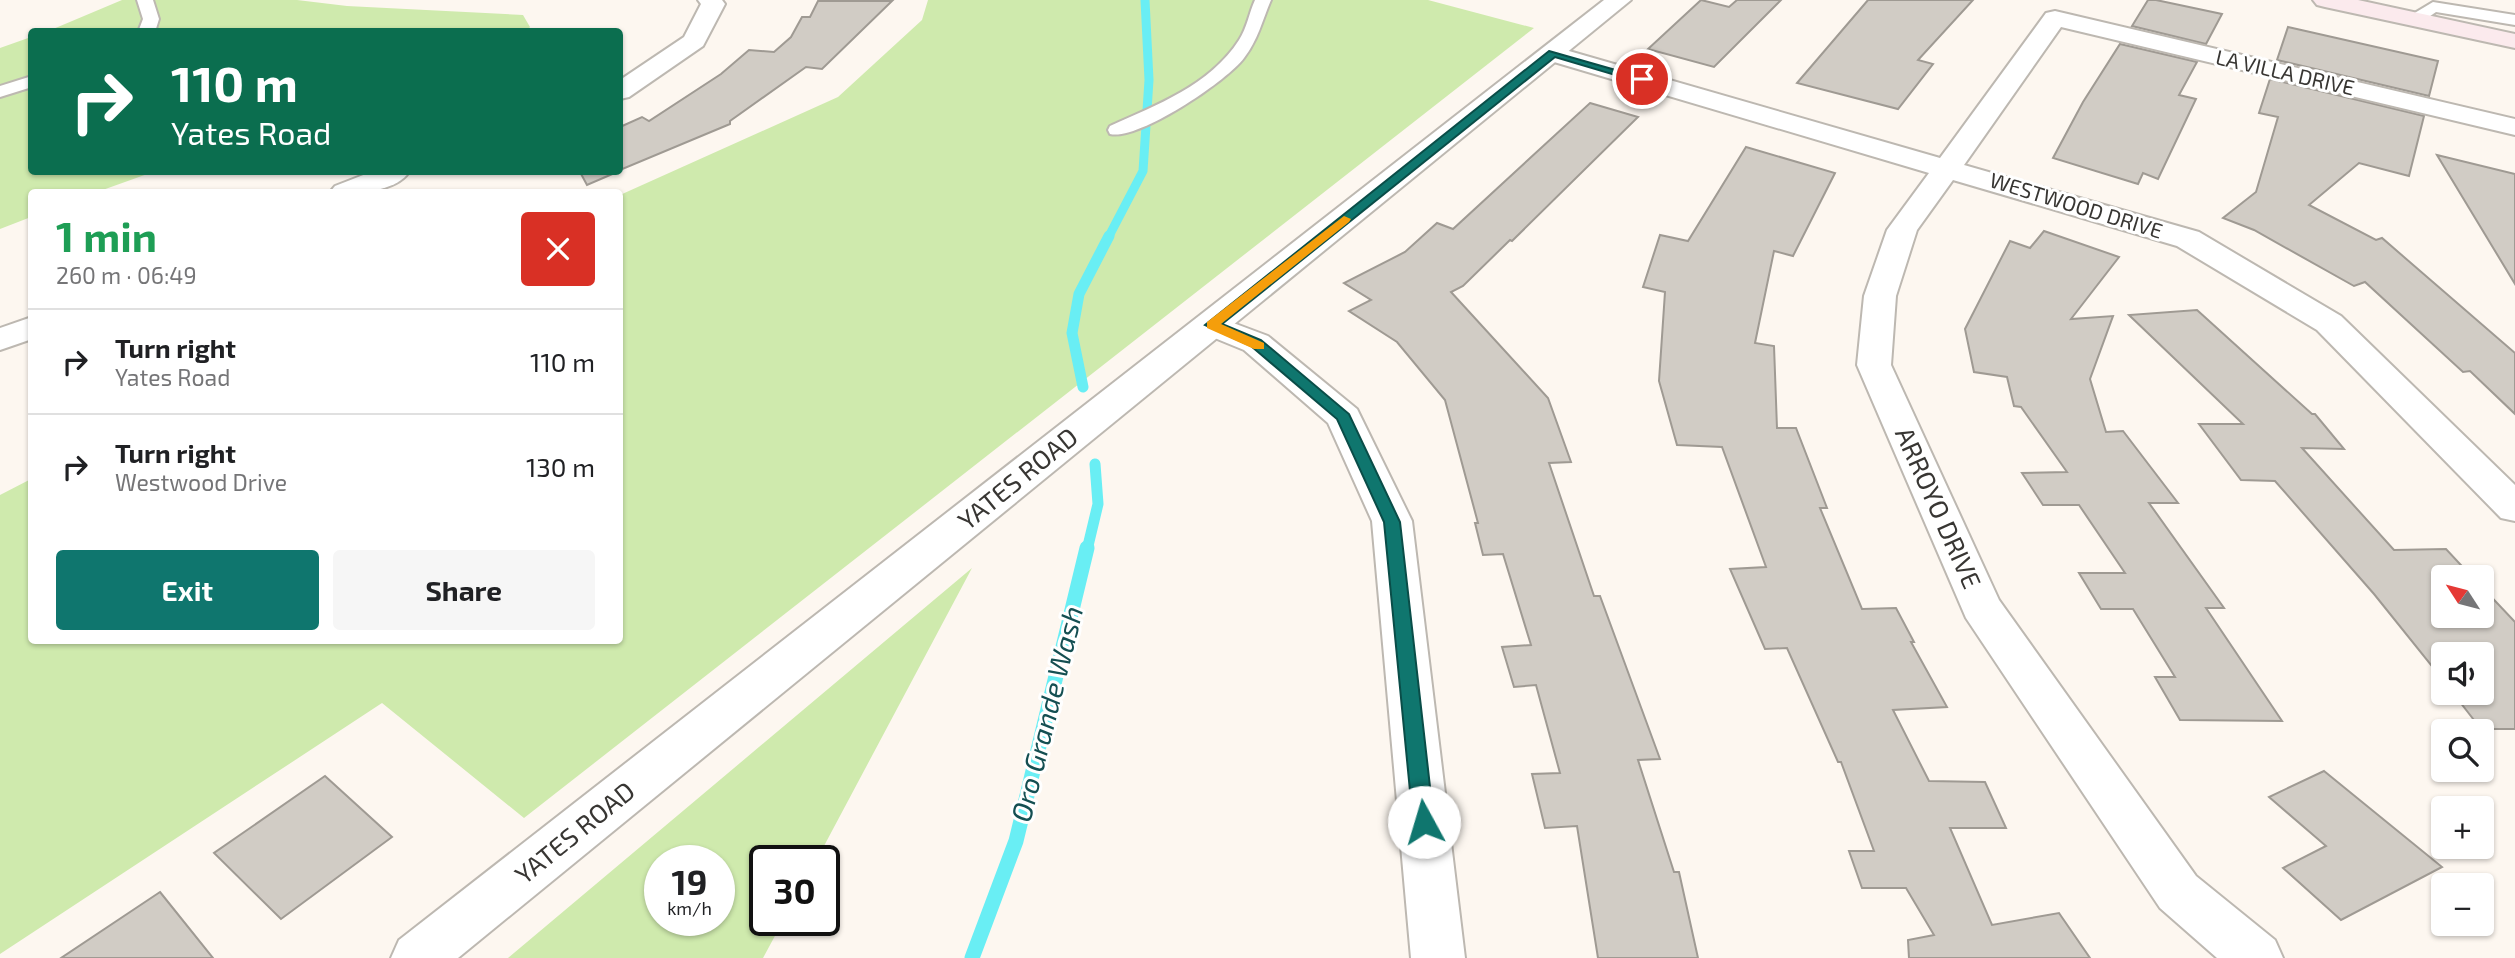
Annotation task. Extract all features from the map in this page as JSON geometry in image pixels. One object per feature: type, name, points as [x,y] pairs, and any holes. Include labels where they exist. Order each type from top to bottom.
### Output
[{"type":"main road","points":[[2325,0],[2515,41]]},
{"type":"street","points":[[623,89],[694,41],[713,4],[710,0]]},
{"type":"street","name":"YATES ROAD","points":[[418,958],[1619,0]]},
{"type":"street","name":"LA VILLA DRIVE","points":[[2055,18],[2515,127]]},
{"type":"street","name":"ARROYO DRIVE","points":[[2055,18],[1902,230],[1880,296],[1874,365],[1981,607],[2178,892],[2256,958]]},
{"type":"street","name":"WESTWOOD DRIVE","points":[[1553,54],[2188,239],[2329,323],[2515,508]]},
{"type":"street","points":[[352,189],[388,175]]},
{"type":"street","points":[[1212,325],[1256,343],[1344,417],[1392,522],[1438,958]]},
{"type":"street","points":[[0,340],[28,329]]},
{"type":"lane","points":[[145,0],[151,19],[148,28]]},
{"type":"lane","points":[[1117,130],[1205,87],[1226,68],[1248,41],[1263,0]]},
{"type":"lane","points":[[2414,20],[2433,7],[2515,20]]},
{"type":"lane","points":[[1,92],[28,82]]},
{"type":"green space","points":[[122,0],[297,0],[347,6],[523,15],[530,27],[529,28],[56,28]]},
{"type":"green space","points":[[928,0],[1428,0],[1534,28],[524,818],[382,703],[0,954],[0,495],[28,481],[28,644],[623,644],[623,194],[838,97],[922,20]]},
{"type":"green space","points":[[28,38],[28,175],[145,175],[105,189],[28,189],[28,218],[0,229],[0,48]]},
{"type":"green space","points":[[972,568],[825,845],[749,845],[749,936],[775,936],[763,958],[508,958]]},
{"type":"building","points":[[1701,0],[1729,7],[1737,0],[1781,0],[1714,67],[1648,49]]},
{"type":"building","points":[[1868,0],[1973,0],[1918,60],[1933,64],[1898,109],[1797,83]]},
{"type":"building","points":[[2148,0],[2222,14],[2206,44],[2132,26]]},
{"type":"building","points":[[818,1],[892,1],[822,69],[806,67],[730,121],[730,124],[623,169],[623,126],[642,117],[649,121],[721,74],[749,50],[774,52],[791,37],[802,17],[810,17]]},
{"type":"building","points":[[2288,27],[2438,61],[2429,96],[2277,60]]},
{"type":"building","points":[[2120,44],[2197,62],[2179,95],[2196,99],[2158,179],[2143,173],[2138,184],[2053,158],[2083,102]]},
{"type":"building","points":[[2270,79],[2424,116],[2409,176],[2359,163],[2309,205],[2376,240],[2382,238],[2515,353],[2515,414],[2470,371],[2463,372],[2365,282],[2354,286],[2254,230],[2223,218],[2256,192],[2278,117],[2259,113]]},
{"type":"building","points":[[1590,103],[1638,117],[1512,241],[1463,286],[1451,292],[1548,398],[1571,462],[1549,463],[1594,596],[1600,596],[1660,759],[1638,760],[1674,872],[1679,872],[1698,958],[1598,958],[1577,826],[1545,828],[1532,774],[1560,773],[1536,685],[1514,687],[1502,647],[1531,645],[1503,554],[1483,555],[1475,523],[1478,523],[1445,400],[1397,342],[1349,311],[1371,300],[1344,283],[1405,252],[1437,223],[1453,229]]},
{"type":"building","points":[[1746,147],[1835,173],[1793,256],[1774,251],[1755,343],[1774,346],[1777,428],[1796,428],[1827,508],[1820,508],[1862,609],[1896,608],[1914,642],[1911,642],[1947,707],[1893,710],[1929,781],[1985,782],[2006,828],[1950,828],[1992,925],[2059,913],[2090,958],[1909,958],[1908,940],[1934,935],[1906,888],[1862,888],[1849,851],[1874,851],[1841,762],[1838,762],[1787,648],[1765,649],[1730,569],[1766,567],[1722,447],[1677,445],[1659,381],[1665,292],[1643,287],[1660,235],[1688,241]]},
{"type":"building","points":[[2437,155],[2515,174],[2515,284]]},
{"type":"building","points":[[582,175],[610,175],[587,185]]},
{"type":"building","points":[[2044,231],[2119,257],[2071,319],[2113,316],[2090,379],[2106,432],[2123,431],[2178,503],[2149,503],[2224,608],[2206,608],[2282,721],[2180,720],[2155,677],[2175,677],[2133,609],[2101,609],[2079,573],[2125,573],[2079,505],[2043,505],[2022,473],[2067,472],[2021,407],[2014,406],[2007,377],[1974,372],[1965,329],[2010,241],[2030,248]]},
{"type":"building","points":[[2197,310],[2315,414],[2344,449],[2302,448],[2394,550],[2446,549],[2461,565],[2431,565],[2431,628],[2494,628],[2494,600],[2515,622],[2515,729],[2494,729],[2494,719],[2473,719],[2462,705],[2494,705],[2494,642],[2431,642],[2431,665],[2374,594],[2275,481],[2241,480],[2199,424],[2243,424],[2129,315]]},
{"type":"building","points":[[2324,771],[2442,867],[2341,920],[2283,868],[2326,846],[2269,797]]},
{"type":"building","points":[[325,776],[392,837],[281,919],[214,853]]},
{"type":"building","points":[[160,892],[213,958],[61,958]]},
{"type":"waterway","name":"Oro Grande Wash","points":[[1108,238],[1143,171],[1149,80],[1145,0]]},
{"type":"waterway","name":"Oro Grande Wash","points":[[1083,387],[1072,333],[1079,294],[1109,236]]},
{"type":"waterway","name":"Oro Grande Wash","points":[[1087,550],[1098,504],[1095,464]]},
{"type":"waterway","name":"Oro Grande Wash","points":[[972,958],[1016,841],[1087,548]]},
{"type":"slow traffic","points":[[1259,346],[1212,325],[1344,219]]},
{"type":"route","points":[[1424,822],[1392,522],[1344,417],[1256,343],[1212,325],[1553,54],[1642,79]]}]
